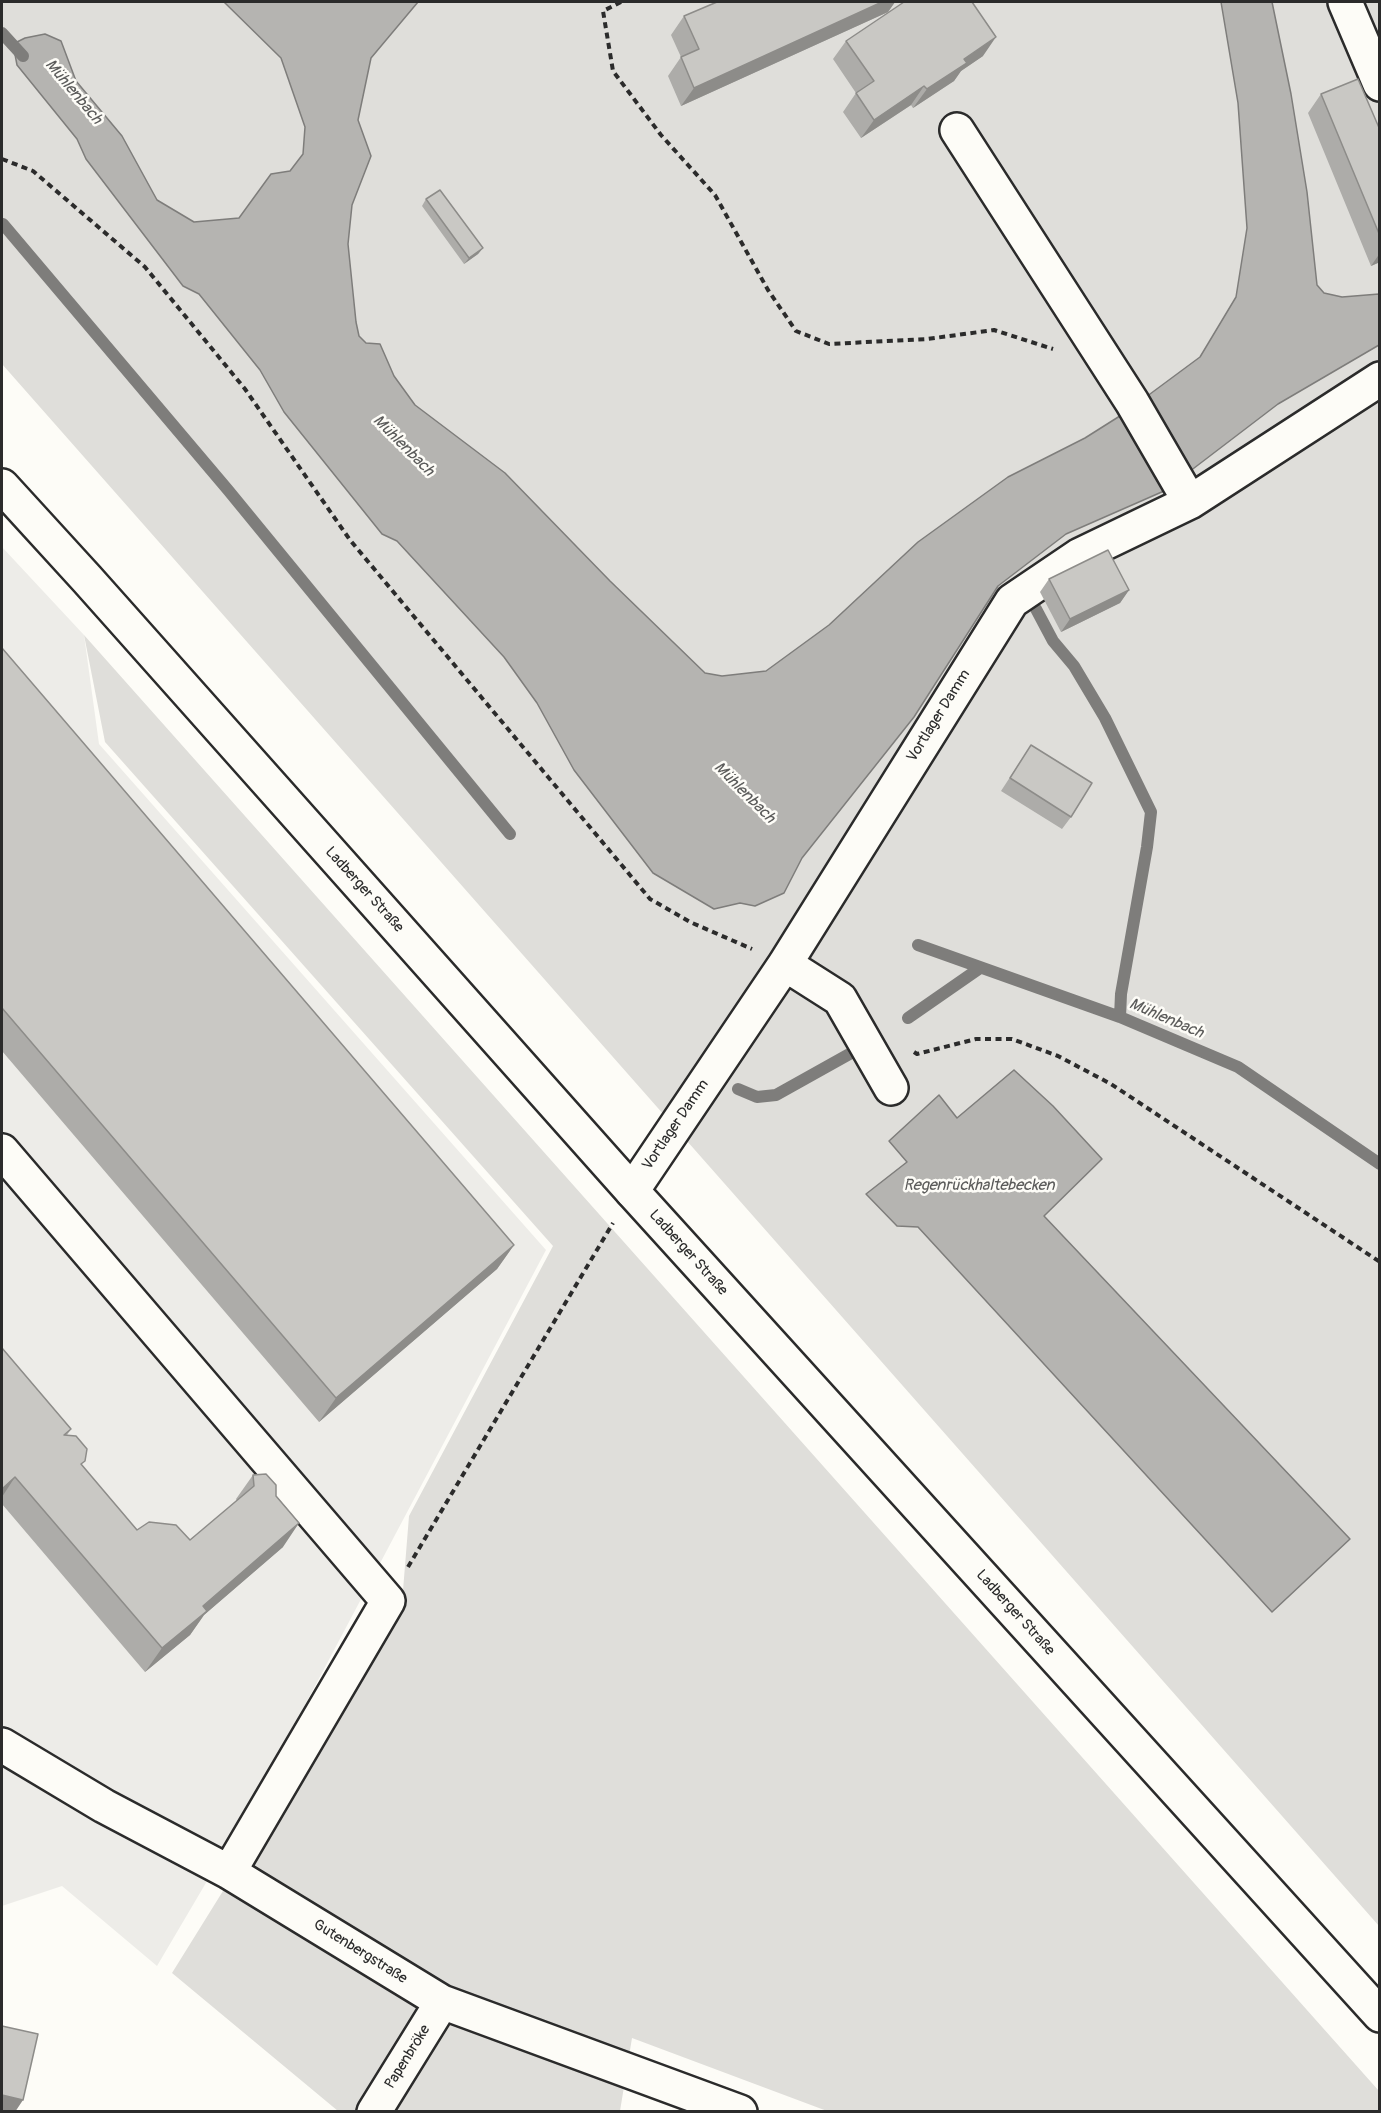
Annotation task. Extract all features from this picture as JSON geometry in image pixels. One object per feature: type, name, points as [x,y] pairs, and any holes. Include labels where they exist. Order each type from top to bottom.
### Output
[{"type":"main road","points":[[1345,2],[1380,84]]},
{"type":"main road","points":[[957,130],[1132,402],[1185,491]]},
{"type":"main road","name":"Vortlager Damm","points":[[632,1191],[785,964],[1012,601],[1080,555],[1185,491],[1380,380]]},
{"type":"main road","name":"Ladberger Straße","points":[[2,486],[632,1191],[1380,2015]]},
{"type":"main road","points":[[785,964],[840,999],[891,1088]]},
{"type":"main road","points":[[2,1151],[388,1601],[229,1872]]},
{"type":"main road","name":"Gutenbergstraße","points":[[2,1746],[104,1806],[229,1872],[442,2002],[740,2112]]},
{"type":"main road","name":"Papenbröke","points":[[374,2112],[442,2002]]},
{"type":"path","points":[[621,2],[603,11],[614,71],[661,135],[715,195],[768,291],[796,331],[829,344],[927,339],[994,330],[1058,350]]},
{"type":"path","points":[[2,159],[33,171],[145,267],[244,388],[350,540],[650,899],[690,922],[785,964]]},
{"type":"path","points":[[907,1049],[917,1054],[976,1039],[1012,1039],[1058,1056],[1111,1084],[1380,1262]]},
{"type":"path","points":[[388,1601],[632,1191]]},
{"type":"shaded area","points":[[2,2],[1379,2],[1379,1926],[2,364]]},
{"type":"shaded area","points":[[2,547],[84,635],[99,744],[546,1250],[253,1803],[157,1966],[62,1886],[2,1906]]},
{"type":"shaded area","points":[[84,635],[1379,2091],[1379,2111],[827,2111],[632,2038],[620,2111],[338,2111],[172,1973],[402,1603],[409,1516],[553,1246],[105,742]]},
{"type":"water","points":[[224,2],[418,2],[371,58],[358,120],[371,156],[352,205],[348,244],[359,336],[366,343],[380,344],[394,376],[415,405],[505,473],[610,581],[705,673],[722,676],[766,671],[829,625],[918,542],[1008,477],[1085,438],[1123,414],[1200,357],[1236,297],[1247,228],[1238,103],[1221,2],[1272,2],[1291,94],[1307,192],[1317,285],[1324,293],[1342,297],[1379,294],[1379,345],[1278,404],[1164,491],[1066,534],[998,586],[914,717],[802,858],[784,893],[755,906],[740,903],[714,909],[653,873],[574,770],[537,703],[504,657],[397,541],[382,534],[284,412],[260,370],[199,294],[183,286],[86,159],[77,139],[17,65],[13,44],[25,38],[45,34],[61,41],[76,81],[122,136],[157,200],[194,222],[239,218],[271,174],[290,171],[303,154],[305,127],[281,58]]},
{"type":"water","name":"Regenrückhaltebecken","points":[[1014,1070],[1053,1106],[1102,1159],[1044,1216],[1350,1539],[1272,1612],[918,1227],[897,1226],[866,1194],[907,1162],[889,1141],[939,1095],[957,1118]]},
{"type":"building","points":[[717,2],[882,2],[694,88],[681,57],[699,49],[684,16]]},
{"type":"building","points":[[904,2],[972,2],[996,37],[964,59],[967,63],[927,89],[924,86],[874,120],[856,93],[874,81],[846,41]]},
{"type":"building","points":[[1358,79],[1380,130],[1380,236],[1321,94]]},
{"type":"building","points":[[440,190],[483,248],[469,258],[426,199]]},
{"type":"building","points":[[1108,550],[1129,590],[1070,619],[1049,579]]},
{"type":"building","points":[[2,648],[514,1245],[336,1398],[2,1008]]},
{"type":"building","points":[[1031,745],[1092,783],[1071,817],[1010,778]]},
{"type":"building","points":[[2,1348],[71,1429],[64,1435],[76,1436],[87,1449],[85,1461],[81,1464],[137,1530],[149,1522],[176,1525],[190,1540],[254,1486],[253,1475],[266,1474],[276,1485],[276,1496],[299,1523],[203,1606],[207,1611],[162,1648],[15,1477],[2,1489]]},
{"type":"building","points":[[2,2026],[38,2034],[23,2100],[2,2095]]},
{"type":"waterway","name":"Mühlenbach","points":[[2,33],[23,56]]},
{"type":"waterway","points":[[3,224],[228,490],[510,834]]},
{"type":"waterway","points":[[1036,609],[1053,641],[1074,666],[1105,718],[1151,812],[1121,994],[1120,1017]]},
{"type":"waterway","name":"Mühlenbach","points":[[918,945],[1120,1017],[1238,1067],[1380,1164]]},
{"type":"waterway","points":[[908,1018],[980,968]]},
{"type":"waterway","points":[[738,1089],[757,1097],[776,1095],[853,1052]]}]
